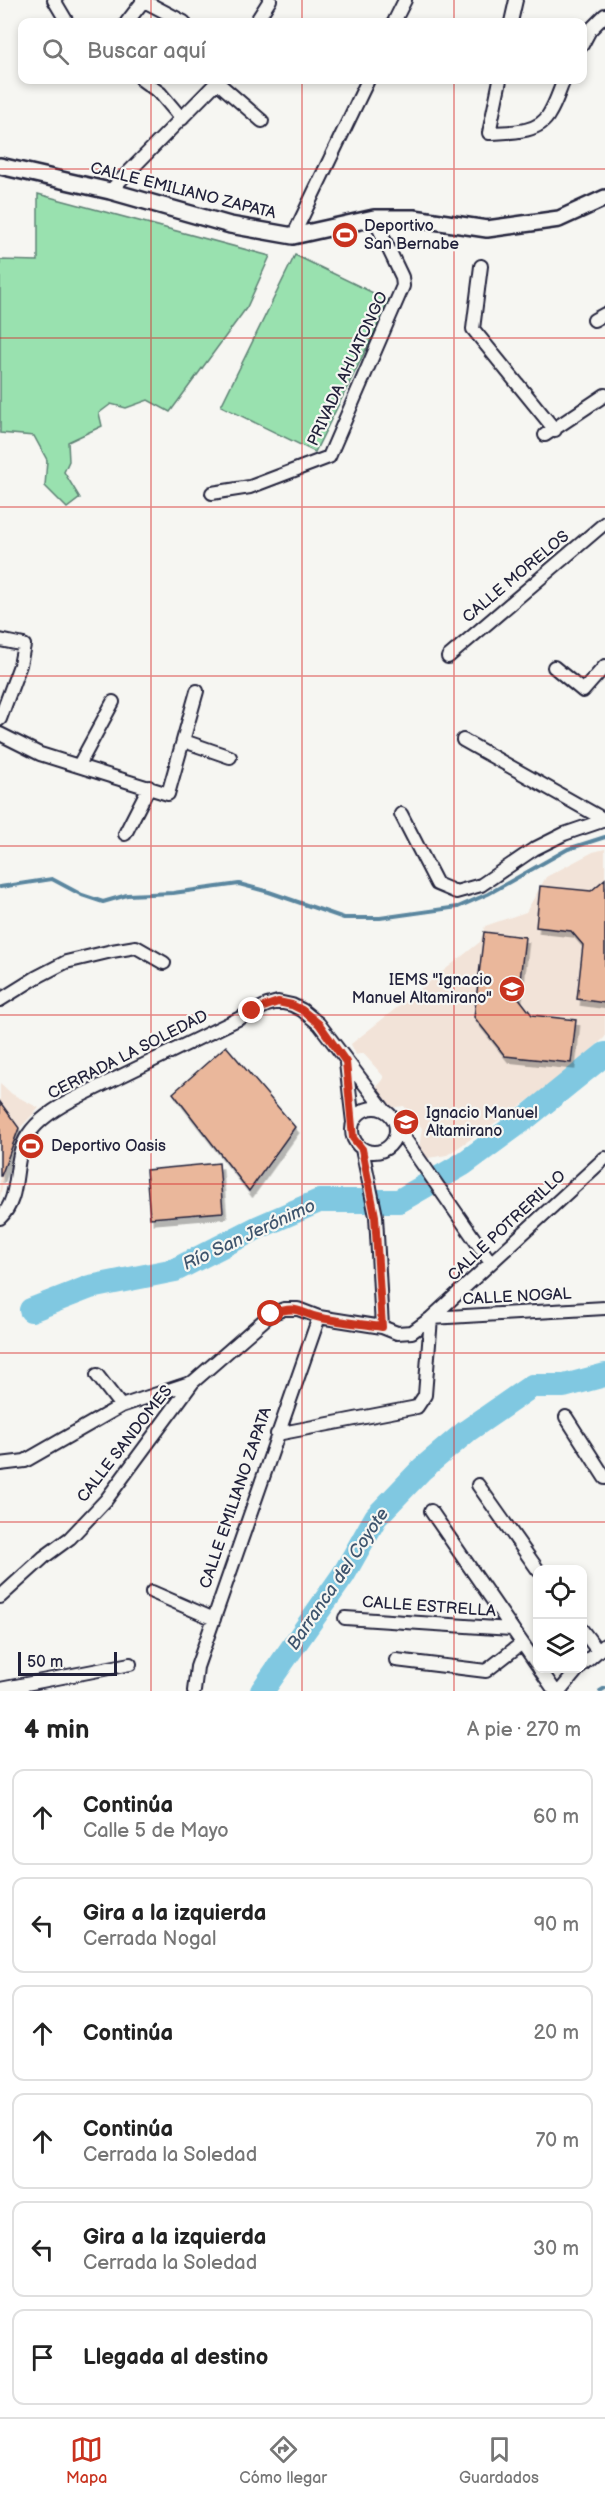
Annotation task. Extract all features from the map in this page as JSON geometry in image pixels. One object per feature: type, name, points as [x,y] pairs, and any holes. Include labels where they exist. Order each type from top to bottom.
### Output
[{"type":"street","points":[[54,0],[65,18]]},
{"type":"street","points":[[131,18],[143,0],[177,18]]},
{"type":"street","points":[[259,18],[270,0]]},
{"type":"street","points":[[396,18],[405,0]]},
{"type":"street","points":[[512,18],[516,0]]},
{"type":"street","points":[[587,36],[605,15]]},
{"type":"street","points":[[148,84],[160,93],[182,119]]},
{"type":"street","points":[[110,191],[215,84]]},
{"type":"street","points":[[221,84],[262,120]]},
{"type":"street","points":[[293,236],[366,84]]},
{"type":"street","points":[[499,84],[489,134],[522,131],[537,125],[548,117],[562,84]]},
{"type":"street","name":"CALLE EMILIANO ZAPATA","points":[[0,166],[110,191],[230,225],[293,236],[374,218],[414,218],[487,230],[559,219],[604,198]]},
{"type":"street","name":"PRIVADA AHUATONGO","points":[[212,493],[250,487],[329,457],[403,286],[402,277],[374,218]]},
{"type":"street","points":[[481,266],[473,329],[550,432],[605,394]]},
{"type":"street","name":"CALLE MORELOS","points":[[448,657],[605,523]]},
{"type":"street","points":[[0,640],[24,645],[20,665],[0,718]]},
{"type":"street","points":[[554,667],[583,691],[605,666]]},
{"type":"street","points":[[0,734],[40,754],[168,794],[197,691]]},
{"type":"street","points":[[79,765],[113,702]]},
{"type":"street","points":[[463,740],[605,820]]},
{"type":"street","points":[[184,741],[230,757]]},
{"type":"street","points":[[125,834],[149,787]]},
{"type":"street","points":[[401,814],[437,884],[456,892],[481,885],[534,849],[564,834],[605,820]]},
{"type":"street","points":[[0,1000],[66,962],[112,951],[136,947],[164,963]]},
{"type":"street","name":"CERRADA LA SOLEDAD","points":[[0,1218],[8,1210],[20,1154],[27,1135],[60,1106],[252,1011],[278,1002],[302,1010],[319,1024],[385,1111]]},
{"type":"street","name":"CERRADA LA SOLEDAD","points":[[346,1062],[353,1122]]},
{"type":"street","points":[[382,1327],[372,1191],[362,1149],[353,1138],[353,1122],[357,1116],[370,1108],[385,1111],[392,1118],[490,1263]]},
{"type":"street","points":[[362,1149],[376,1152],[383,1150],[394,1140],[396,1126]]},
{"type":"street","name":"CALLE POTRERILLO","points":[[431,1318],[605,1158]]},
{"type":"street","name":"CALLE NOGAL","points":[[431,1318],[605,1308]]},
{"type":"street","points":[[0,1464],[25,1461],[121,1406],[194,1382],[271,1314],[284,1309],[298,1309],[319,1317],[382,1327],[397,1334],[412,1332],[431,1318]]},
{"type":"street","name":"CALLE EMILIANO ZAPATA","points":[[194,1691],[197,1667],[319,1317]]},
{"type":"street","points":[[277,1434],[417,1407],[425,1395],[431,1318]]},
{"type":"street","points":[[97,1375],[121,1406]]},
{"type":"street","name":"CALLE SANDOMES","points":[[0,1597],[44,1557],[69,1538],[105,1500],[194,1382]]},
{"type":"street","points":[[566,1417],[605,1478]]},
{"type":"street","points":[[478,1485],[535,1565]]},
{"type":"street","points":[[431,1511],[533,1660]]},
{"type":"street","points":[[152,1592],[214,1618]]},
{"type":"street","name":"CALLE ESTRELLA","points":[[345,1618],[512,1629]]},
{"type":"street","points":[[587,1634],[602,1648],[587,1661]]},
{"type":"street","points":[[396,1660],[486,1671],[522,1643]]},
{"type":"street","points":[[0,1689],[130,1664]]},
{"type":"street","points":[[542,1673],[555,1691]]},
{"type":"street","points":[[560,1691],[575,1673]]},
{"type":"shaded area","name":"IEMS \"Ignacio Manuel Altamirano\"","points":[[605,849],[605,1037],[569,1073],[447,1155],[428,1158],[419,1148],[422,1128],[404,1106],[389,1108],[376,1088],[384,1077],[363,1053],[356,1055],[351,1044],[480,942],[485,926],[526,912],[546,877],[593,852]]},
{"type":"shaded area","points":[[0,1083],[12,1094],[39,1108],[20,1128],[6,1163],[0,1199]]},
{"type":"green space","points":[[38,194],[270,256],[247,307],[170,412],[148,400],[126,408],[111,404],[99,413],[102,426],[68,442],[69,461],[64,472],[80,498],[67,508],[45,486],[47,460],[34,436],[0,433],[0,260],[38,261]]},
{"type":"green space","points":[[295,255],[390,301],[315,452],[221,406]]},
{"type":"building","points":[[605,879],[605,1003],[577,999],[583,945],[571,931],[536,927],[540,886],[591,891]]},
{"type":"building","points":[[484,932],[525,937],[518,997],[532,1015],[576,1020],[571,1063],[505,1056],[474,1017]]},
{"type":"building","points":[[226,1046],[295,1127],[249,1191],[173,1093]]},
{"type":"building","points":[[0,1102],[19,1128],[1,1176],[0,1176]]},
{"type":"building","points":[[219,1163],[223,1212],[150,1218],[146,1170]]},
{"type":"waterway","points":[[0,887],[52,879],[82,895],[103,902],[127,895],[173,893],[239,884],[344,918],[380,918],[458,907],[488,894],[568,849],[605,837]]},
{"type":"waterway","name":"Río San Jerónimo","points":[[31,1310],[90,1287],[175,1270],[259,1227],[319,1201],[399,1201],[463,1164],[527,1117],[605,1054]]},
{"type":"waterway","name":"Barranca del Coyote","points":[[262,1691],[344,1574],[376,1517],[422,1469],[467,1431],[532,1386],[564,1386],[605,1375]]},
{"type":"waterway","points":[[600,1691],[605,1688]]},
{"type":"place","name":"Deportivo San Bernabe","points":[[345,235]]},
{"type":"place","name":"IEMS \"Ignacio Manuel Altamirano\"","points":[[512,989]]},
{"type":"place","name":"Ignacio Manuel Altamirano","points":[[406,1122]]},
{"type":"place","name":"Deportivo Oasis","points":[[31,1146]]},
{"type":"route","points":[[252,1011],[278,1002],[302,1010],[319,1024],[346,1062],[353,1138],[362,1149],[372,1191],[382,1327],[319,1317],[298,1309],[284,1309],[271,1314]]}]
